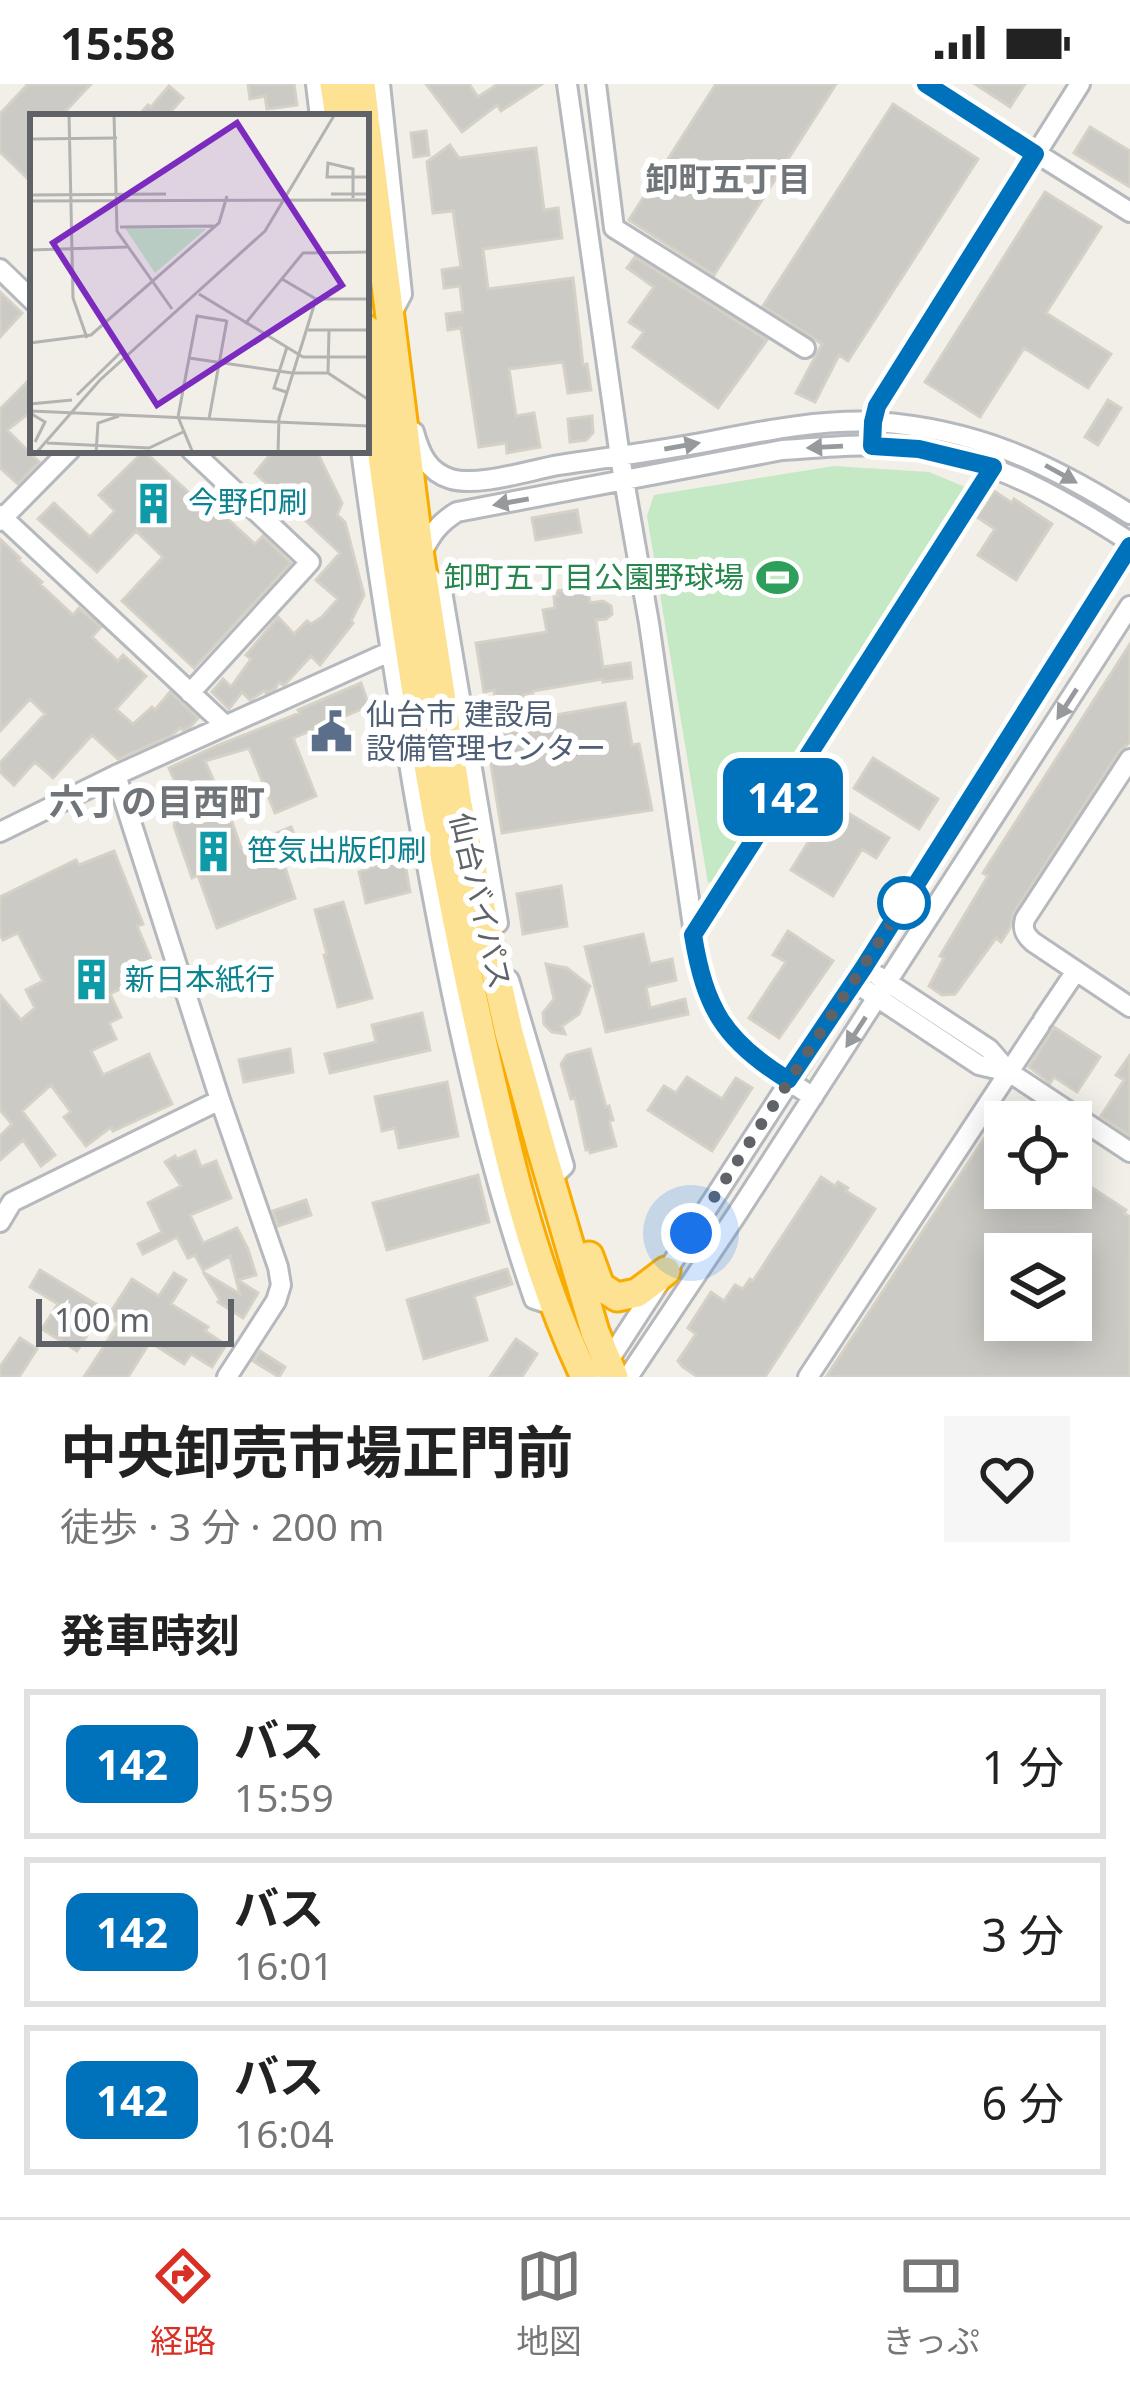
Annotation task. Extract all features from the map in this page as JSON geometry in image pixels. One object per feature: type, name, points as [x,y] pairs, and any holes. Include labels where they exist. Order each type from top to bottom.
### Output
[{"type":"highway","points":[[334,84],[339,114]]},
{"type":"highway","name":"仙台バイパス","points":[[361,84],[365,114]]},
{"type":"highway","name":"仙台バイパス","points":[[369,160],[399,647],[510,1166],[568,1341],[607,1374]]},
{"type":"highway","name":"仙台バイパス","points":[[382,328],[458,805],[509,1033],[607,1374]]},
{"type":"highway","points":[[553,1191],[576,1222],[605,1292],[628,1296],[666,1271]]},
{"type":"street","points":[[316,84],[320,114]]},
{"type":"street","points":[[380,84],[402,294],[382,328],[419,450],[436,472],[456,480],[484,479],[775,429],[873,422],[923,427],[1017,452],[1130,514]]},
{"type":"street","points":[[567,84],[693,935],[706,992],[734,1039],[814,1097]]},
{"type":"street","points":[[596,84],[614,227],[805,348]]},
{"type":"street","points":[[926,84],[1130,212]]},
{"type":"street","points":[[872,446],[877,406],[1080,84]]},
{"type":"street","points":[[0,269],[30,298]]},
{"type":"street","points":[[421,563],[430,535],[457,512],[782,450],[872,446],[919,449],[993,467],[1040,488],[1130,544],[666,1271],[607,1374]]},
{"type":"street","points":[[67,453],[1,518],[225,725]]},
{"type":"street","points":[[190,693],[310,562],[194,453]]},
{"type":"street","points":[[0,832],[399,647],[363,453]]},
{"type":"street","points":[[693,935],[993,467]]},
{"type":"street","points":[[607,1374],[814,1097],[1130,606]]},
{"type":"street","points":[[1130,759],[1023,927],[1026,937],[1130,1007]]},
{"type":"street","points":[[116,775],[278,1267],[281,1285],[276,1301],[227,1377]]},
{"type":"street","points":[[808,1377],[1076,971]]},
{"type":"street","points":[[859,975],[989,1049],[1009,1072],[1130,1152]]},
{"type":"street","points":[[0,1222],[4,1196],[220,1100]]},
{"type":"green space","points":[[834,466],[929,472],[970,489],[722,879],[708,883],[647,516],[654,495]]},
{"type":"building","points":[[28,84],[91,84],[63,114],[30,114],[27,178],[0,152],[0,114]]},
{"type":"building","points":[[248,84],[294,84],[297,105],[267,109],[265,96],[250,99]]},
{"type":"building","points":[[426,84],[469,84],[478,97],[498,84],[542,84],[501,111],[497,105],[462,132]]},
{"type":"building","points":[[716,84],[836,84],[714,275],[629,220]]},
{"type":"building","points":[[975,84],[1025,84],[1010,107]]},
{"type":"building","points":[[169,86],[183,98],[169,114],[140,114]]},
{"type":"building","points":[[893,104],[978,159],[848,361],[839,355],[815,402],[796,393],[822,344],[763,306]]},
{"type":"building","points":[[1090,127],[1130,151],[1130,187],[1074,153]]},
{"type":"building","points":[[426,131],[429,155],[414,157],[411,133]]},
{"type":"building","points":[[450,145],[459,158],[536,148],[544,210],[558,208],[562,238],[483,249],[488,289],[573,278],[583,365],[587,364],[591,390],[568,393],[563,362],[509,369],[516,416],[534,413],[540,447],[507,453],[506,443],[479,447],[461,328],[448,330],[446,314],[463,312],[460,286],[444,288],[442,270],[461,267],[453,211],[433,213],[427,162]]},
{"type":"building","points":[[1045,192],[1101,227],[1046,313],[1111,354],[1088,388],[1024,348],[980,417],[925,382]]},
{"type":"building","points":[[635,257],[767,340],[718,408],[633,347],[644,332],[629,322],[654,287],[627,268]]},
{"type":"building","points":[[0,292],[22,313],[0,337]]},
{"type":"building","points":[[30,379],[30,416],[7,430],[39,462],[18,484],[0,468],[0,409]]},
{"type":"building","points":[[1108,400],[1121,408],[1098,445],[1085,437]]},
{"type":"building","points":[[592,416],[593,433],[586,440],[570,442],[568,419]]},
{"type":"building","points":[[146,453],[213,515],[218,510],[255,544],[263,536],[291,563],[194,668],[122,601],[163,557],[136,531],[97,572],[38,519],[54,503],[90,537],[115,511],[99,495]]},
{"type":"building","points":[[272,453],[317,453],[342,503],[337,515],[345,522],[364,595],[353,623],[320,665],[311,656],[283,685],[279,682],[275,689],[250,700],[242,692],[229,709],[212,692],[223,679],[231,687],[251,659],[246,655],[278,617],[294,634],[307,621],[311,624],[322,617],[338,599],[316,580],[340,553],[255,473]]},
{"type":"building","points":[[994,491],[1052,524],[1016,580],[978,555],[995,529],[977,517]]},
{"type":"building","points":[[577,510],[581,532],[536,540],[532,518]]},
{"type":"building","points":[[0,539],[73,615],[79,608],[101,627],[92,637],[118,661],[123,655],[146,676],[116,709],[133,724],[152,707],[155,710],[170,692],[198,718],[190,727],[118,759],[92,735],[53,778],[35,762],[14,785],[0,772],[0,763],[45,714],[30,699],[0,731]]},
{"type":"building","points":[[587,586],[590,603],[603,601],[611,606],[612,614],[596,620],[603,667],[630,663],[632,678],[523,695],[527,720],[625,703],[652,810],[502,833],[485,727],[508,723],[504,698],[495,700],[494,690],[484,692],[476,643],[547,632],[543,610],[555,608],[557,591]]},
{"type":"building","points":[[1130,644],[1130,742],[1014,912],[1001,942],[996,938],[955,994],[942,995],[929,986],[944,958],[940,956],[988,876],[983,873]]},
{"type":"building","points":[[361,683],[369,706],[293,738],[316,796],[275,813],[249,748],[205,761],[241,848],[291,827],[299,846],[281,855],[295,898],[217,928],[198,875],[192,878],[174,826],[178,810],[186,806],[169,768]]},
{"type":"building","points":[[873,758],[938,799],[919,829],[854,788]]},
{"type":"building","points":[[822,797],[889,838],[876,858],[862,849],[833,896],[791,870],[820,823],[810,816]]},
{"type":"building","points":[[114,851],[156,971],[110,994],[121,1017],[109,1023],[116,1039],[91,1051],[103,1075],[149,1054],[172,1104],[113,1131],[111,1127],[86,1146],[64,1117],[71,1112],[51,1085],[22,1111],[55,1155],[41,1166],[23,1140],[0,1160],[0,1136],[12,1124],[0,1110],[0,995],[21,1020],[35,1008],[26,990],[43,981],[18,933],[3,940],[0,897],[76,860],[79,865]]},
{"type":"building","points":[[399,851],[410,892],[366,903],[359,872]]},
{"type":"building","points":[[561,886],[567,926],[523,934],[517,894]]},
{"type":"building","points":[[343,902],[372,998],[338,1007],[315,910]]},
{"type":"building","points":[[788,931],[833,961],[779,1038],[749,1018],[786,962],[773,955]]},
{"type":"building","points":[[643,934],[650,964],[672,959],[676,980],[646,987],[650,1008],[685,999],[688,1014],[606,1032],[585,947]]},
{"type":"building","points":[[546,964],[567,968],[590,986],[579,1014],[562,1026],[565,1034],[552,1032],[544,1024],[543,1013],[554,999]]},
{"type":"building","points":[[422,1013],[430,1050],[330,1073],[325,1054],[376,1042],[372,1025]]},
{"type":"building","points":[[1054,1027],[1100,1057],[1077,1092],[1054,1077],[1050,1083],[1029,1067]]},
{"type":"building","points":[[290,1049],[293,1072],[244,1082],[239,1060]]},
{"type":"building","points":[[590,1049],[613,1120],[609,1121],[616,1146],[590,1153],[561,1064],[567,1055]]},
{"type":"building","points":[[1130,1055],[1130,1136],[1101,1116],[1124,1080],[1116,1075]]},
{"type":"building","points":[[687,1077],[722,1099],[736,1078],[752,1088],[712,1151],[648,1110],[664,1086],[676,1093]]},
{"type":"building","points":[[447,1082],[458,1136],[399,1148],[395,1128],[382,1131],[375,1097]]},
{"type":"building","points":[[984,1139],[984,1209],[1092,1209],[1092,1188],[1126,1210],[1130,1217],[1130,1377],[826,1377]]},
{"type":"building","points":[[195,1151],[201,1167],[216,1161],[231,1198],[190,1215],[203,1243],[237,1228],[256,1275],[238,1280],[258,1293],[243,1318],[218,1302],[203,1272],[240,1294],[230,1256],[203,1270],[195,1255],[188,1258],[177,1237],[143,1254],[138,1244],[162,1232],[148,1203],[181,1186],[165,1162]]},
{"type":"building","points":[[478,1175],[489,1222],[387,1250],[373,1203]]},
{"type":"building","points":[[821,1177],[835,1186],[838,1182],[875,1209],[765,1377],[698,1377],[683,1367],[678,1361],[696,1334],[688,1328],[711,1292],[724,1301],[735,1285],[743,1289],[753,1281]]},
{"type":"building","points":[[306,1200],[311,1215],[278,1226],[273,1211]]},
{"type":"building","points":[[507,1269],[512,1284],[474,1296],[487,1340],[424,1359],[407,1300]]},
{"type":"building","points":[[40,1270],[104,1309],[77,1351],[42,1329],[58,1304],[30,1287]]},
{"type":"building","points":[[174,1273],[186,1280],[171,1304],[208,1327],[205,1331],[226,1345],[212,1367],[191,1354],[184,1364],[150,1342],[128,1377],[84,1377],[119,1323],[108,1316],[132,1279],[159,1296]]},
{"type":"building","points":[[20,1338],[37,1349],[19,1377],[0,1377],[0,1367]]},
{"type":"building","points":[[516,1339],[537,1354],[522,1377],[490,1377]]},
{"type":"building","points":[[260,1351],[285,1367],[279,1377],[253,1361]]},
{"type":"bus line","name":"142","points":[[926,84],[1035,154],[877,406],[872,446],[919,449],[993,467],[693,935],[706,992],[717,1016],[734,1039],[769,1068],[788,1080],[1130,546]]},
{"type":"place","name":"今野印刷","points":[[154,503]]},
{"type":"place","name":"卸町五丁目公園野球場","points":[[778,578]]},
{"type":"place","name":"仙台市 建設局 設備管理センター","points":[[332,732]]},
{"type":"place","name":"笹気出版印刷","points":[[213,851]]},
{"type":"place","name":"新日本紙行","points":[[91,980]]},
{"type":"district","name":"卸町五丁目","points":[[728,179]]},
{"type":"district","name":"六丁の目西町","points":[[157,802]]},
{"type":"route","points":[[691,1233],[904,903]]}]
